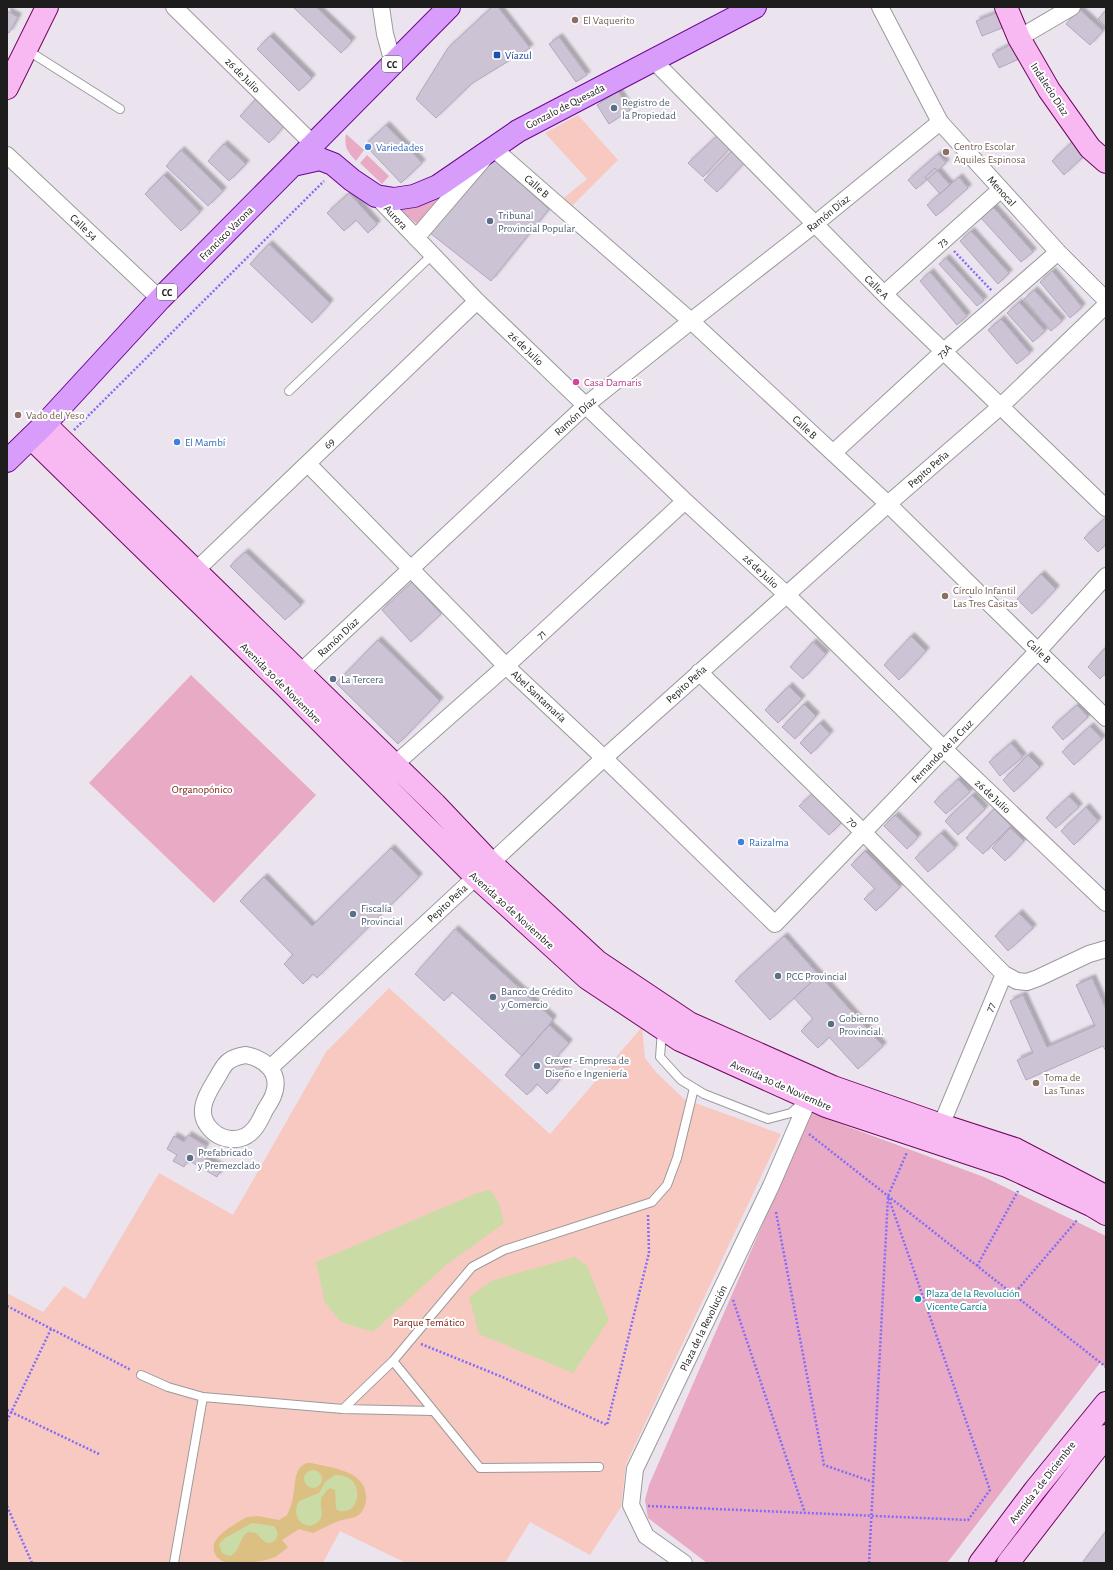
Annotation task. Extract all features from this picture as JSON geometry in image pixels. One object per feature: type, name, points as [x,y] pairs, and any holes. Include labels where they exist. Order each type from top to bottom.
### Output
[{"type":"main road","points":[[7,88],[48,7]]},
{"type":"main road","name":"Francisco Varona","points":[[7,461],[38,431],[160,300],[449,7]]},
{"type":"main road","name":"Gonzalo de Quesada","points":[[376,196],[394,199],[414,196],[438,186],[518,131],[756,7]]},
{"type":"main road","name":"Indalecio Díaz","points":[[1006,7],[1019,38],[1049,90],[1090,148],[1106,162]]},
{"type":"main road","points":[[335,121],[330,153],[336,166]]},
{"type":"main road","points":[[293,165],[320,159],[336,166],[352,180],[376,196]]},
{"type":"main road","name":"Avenida 30 de Noviembre","points":[[38,431],[63,441],[188,577]]},
{"type":"main road","name":"Avenida 30 de Noviembre","points":[[38,431],[293,680],[483,870],[598,962],[666,1019],[690,1023],[813,1089],[826,1106],[914,1135],[938,1134],[1015,1149],[1101,1205]]},
{"type":"main road","name":"Avenida 30 de Noviembre","points":[[293,680],[394,766],[483,870]]},
{"type":"main road","name":"Avenida 30 de Noviembre","points":[[813,1089],[833,1088],[1008,1166],[1101,1205]]},
{"type":"main road","name":"Avenida 2 de Diciembre","points":[[980,1563],[1034,1490],[1106,1403]]},
{"type":"main road","name":"Avenida 2 de Diciembre","points":[[1008,1563],[1106,1436]]},
{"type":"street","name":"26 de Julio","points":[[174,7],[313,144]]},
{"type":"street","points":[[381,7],[385,34],[393,63]]},
{"type":"street","name":"Menocal","points":[[880,7],[940,122],[1000,190],[1058,252],[1106,300]]},
{"type":"street","points":[[1019,38],[1072,7]]},
{"type":"street","name":"Calle A","points":[[654,61],[884,294],[1106,508]]},
{"type":"street","name":"Ramón Díaz","points":[[293,680],[586,405],[815,224],[940,122]]},
{"type":"street","points":[[416,238],[493,148]]},
{"type":"street","name":"Calle B","points":[[493,148],[691,321],[888,504],[1106,718]]},
{"type":"street","name":"Calle 54","points":[[7,155],[160,300]]},
{"type":"street","name":"73","points":[[884,294],[1000,190]]},
{"type":"street","name":"Aurora","points":[[376,196],[416,238]]},
{"type":"street","name":"26 de Julio","points":[[416,238],[477,301],[685,500],[787,595],[944,749],[1106,903]]},
{"type":"street","name":"73A","points":[[833,453],[944,351],[1058,252]]},
{"type":"street","name":"69","points":[[188,577],[477,301]]},
{"type":"street","name":"Pepito Peña","points":[[270,1068],[604,758],[888,504],[1001,406],[1106,305]]},
{"type":"street","name":"Abel Santamaría","points":[[308,464],[506,666],[604,758],[775,924]]},
{"type":"street","name":"71","points":[[394,766],[506,666],[685,500]]},
{"type":"street","name":"Fernando de la Cruz","points":[[775,924],[1038,651],[1106,576]]},
{"type":"street","name":"70","points":[[699,672],[863,832],[1004,974]]},
{"type":"street","points":[[1004,974],[1017,981],[1027,982],[1089,954],[1106,950]]},
{"type":"street","name":"77","points":[[938,1134],[1004,974]]},
{"type":"street","points":[[236,1056],[256,1056],[264,1061],[270,1068],[274,1077],[275,1086],[273,1095],[254,1129],[247,1135],[234,1139],[220,1137],[212,1132],[206,1124],[203,1114],[203,1104],[227,1062],[236,1056]]},
{"type":"street","name":"Plaza de la Revolución","points":[[631,1505],[635,1469],[771,1186],[813,1089]]},
{"type":"street","points":[[631,1505],[646,1536],[684,1563]]},
{"type":"lane","points":[[27,50],[120,109]]},
{"type":"lane","points":[[289,391],[432,255]]},
{"type":"lane","points":[[666,1019],[660,1057],[681,1080],[704,1094],[768,1118],[790,1112],[813,1089]]},
{"type":"lane","points":[[344,1409],[393,1361],[472,1266],[504,1250],[652,1202],[667,1185],[677,1158],[694,1088]]},
{"type":"lane","points":[[393,1361],[480,1468],[599,1467]]},
{"type":"lane","points":[[141,1375],[168,1387],[203,1397],[344,1409],[433,1411]]},
{"type":"lane","points":[[174,1563],[203,1397]]},
{"type":"path","points":[[63,441],[336,166]]},
{"type":"path","points":[[944,241],[1001,302]]},
{"type":"path","points":[[798,1126],[1106,1367]]},
{"type":"path","points":[[869,1563],[888,1196],[914,1135]]},
{"type":"path","points":[[977,1266],[1027,1174]]},
{"type":"path","points":[[771,1186],[824,1465],[873,1482]]},
{"type":"path","points":[[631,1505],[968,1520],[990,1490],[888,1196]]},
{"type":"path","points":[[411,1339],[500,1376],[607,1425],[649,1253],[648,1203]]},
{"type":"path","points":[[1014,1295],[1101,1205]]},
{"type":"path","points":[[726,1280],[805,1513]]},
{"type":"path","points":[[7,1306],[141,1375]]},
{"type":"path","points":[[7,1420],[51,1329]]},
{"type":"path","points":[[7,1410],[99,1454]]},
{"type":"path","points":[[7,1506],[32,1563]]},
{"type":"green space","points":[[578,115],[618,160],[571,207],[561,200],[587,179],[545,133]]},
{"type":"green space","points":[[346,134],[364,150],[356,161],[347,149],[345,143]]},
{"type":"green space","points":[[367,155],[389,176],[382,184],[360,163]]},
{"type":"green space","points":[[451,186],[417,224],[397,207]]},
{"type":"green space","name":"Organopónico","points":[[191,675],[316,795],[214,903],[89,783]]},
{"type":"green space","name":"Parque Temático","points":[[389,988],[550,1134],[642,1027],[645,1058],[656,1072],[684,1099],[781,1134],[626,1464],[621,1507],[590,1555],[530,1522],[505,1563],[406,1563],[340,1531],[323,1563],[7,1563],[7,1293],[43,1312],[64,1286],[85,1299],[159,1173],[233,1215],[326,1052]]},
{"type":"green space","name":"Plaza de la Revolución Vicente García","points":[[811,1113],[984,1177],[1106,1236],[1106,1367],[1100,1363],[947,1563],[707,1563],[648,1518],[645,1500],[649,1485]]},
{"type":"shaded area","points":[[490,1190],[499,1203],[504,1223],[445,1266],[373,1332],[341,1322],[325,1303],[316,1262],[477,1193]]},
{"type":"shaded area","points":[[575,1257],[587,1266],[609,1320],[573,1373],[479,1334],[469,1297],[493,1280]]},
{"type":"shaded area","points":[[306,1463],[339,1469],[356,1477],[362,1483],[365,1491],[366,1501],[361,1513],[355,1517],[341,1520],[313,1533],[299,1529],[282,1540],[288,1547],[273,1558],[242,1564],[225,1562],[219,1559],[214,1552],[214,1543],[221,1534],[232,1526],[247,1517],[258,1516],[279,1520],[287,1515],[292,1502],[297,1473]]},
{"type":"shaded area","points":[[313,1470],[319,1473],[322,1479],[319,1485],[313,1488],[307,1485],[304,1479],[307,1473]]},
{"type":"shaded area","points":[[335,1475],[346,1477],[353,1481],[356,1488],[356,1503],[345,1511],[337,1510],[335,1490],[330,1488],[322,1497],[322,1514],[318,1522],[313,1525],[303,1524],[297,1517],[296,1512],[299,1501],[319,1493],[325,1482]]},
{"type":"shaded area","points":[[252,1523],[274,1526],[277,1533],[276,1539],[273,1542],[267,1543],[256,1533],[248,1532],[233,1554],[230,1556],[222,1553],[219,1544],[225,1538]]},
{"type":"building","points":[[293,7],[316,7],[352,41],[341,53]]},
{"type":"building","points":[[492,7],[498,7],[530,48],[471,84],[436,118],[416,99],[448,48]]},
{"type":"building","points":[[1079,9],[1103,31],[1090,45],[1066,24]]},
{"type":"building","points":[[1106,10],[1106,27],[1098,19]]},
{"type":"building","points":[[7,11],[18,17],[9,33],[7,32]]},
{"type":"building","points":[[1001,11],[1007,26],[982,36],[976,21]]},
{"type":"building","points":[[270,36],[312,78],[299,91],[257,49]]},
{"type":"building","points":[[559,37],[587,75],[576,82],[549,44]]},
{"type":"building","points":[[1014,43],[1021,58],[999,68],[992,54]]},
{"type":"building","name":"Registro de la Propiedad","points":[[618,91],[630,110],[609,124],[597,105]]},
{"type":"building","points":[[256,99],[284,126],[269,143],[240,116]]},
{"type":"building","points":[[386,125],[422,163],[401,183],[365,145]]},
{"type":"building","points":[[719,134],[732,146],[703,177],[688,163]]},
{"type":"building","points":[[1073,141],[1086,154],[1064,175],[1052,161]]},
{"type":"building","points":[[224,144],[246,164],[229,181],[208,161]]},
{"type":"building","points":[[181,150],[223,191],[208,206],[166,166]]},
{"type":"building","points":[[732,151],[745,162],[717,192],[704,180]]},
{"type":"building","points":[[938,154],[946,163],[916,189],[908,180]]},
{"type":"building","name":"Tribunal Provincial Popular","points":[[494,160],[549,209],[491,281],[430,233]]},
{"type":"building","points":[[935,168],[950,185],[940,194],[925,177]]},
{"type":"building","points":[[164,175],[200,212],[181,231],[145,194]]},
{"type":"building","points":[[959,177],[968,188],[936,216],[927,205]]},
{"type":"building","points":[[349,193],[377,224],[368,233],[356,220],[344,231],[327,213]]},
{"type":"building","points":[[993,207],[1033,252],[1021,262],[981,218]]},
{"type":"building","points":[[971,231],[1009,273],[998,284],[960,241]]},
{"type":"building","points":[[269,244],[330,303],[312,323],[250,264]]},
{"type":"building","points":[[946,258],[984,300],[977,306],[939,264]]},
{"type":"building","points":[[1052,271],[1082,307],[1070,318],[1040,282]]},
{"type":"building","points":[[930,272],[967,316],[957,325],[920,281]]},
{"type":"building","points":[[1034,290],[1062,321],[1051,331],[1024,299]]},
{"type":"building","points":[[1019,302],[1045,331],[1033,342],[1007,313]]},
{"type":"building","points":[[1001,319],[1030,353],[1017,364],[988,330]]},
{"type":"building","points":[[1106,517],[1106,544],[1098,552],[1084,538]]},
{"type":"building","points":[[245,552],[301,605],[285,620],[230,566]]},
{"type":"building","points":[[1041,574],[1056,589],[1032,614],[1017,599]]},
{"type":"building","points":[[412,582],[441,614],[411,642],[382,610]]},
{"type":"building","points":[[911,636],[926,651],[899,680],[884,665]]},
{"type":"building","points":[[378,640],[440,701],[398,744],[336,683]]},
{"type":"building","points":[[813,642],[826,654],[803,679],[790,667]]},
{"type":"building","points":[[1106,647],[1106,672],[1100,679],[1088,667]]},
{"type":"building","points":[[789,686],[802,699],[778,723],[765,710]]},
{"type":"building","points":[[804,704],[816,716],[795,739],[782,727]]},
{"type":"building","points":[[1077,705],[1088,717],[1063,740],[1052,727]]},
{"type":"building","points":[[820,723],[830,734],[811,754],[800,743]]},
{"type":"building","points":[[1090,726],[1102,739],[1074,765],[1062,752]]},
{"type":"building","points":[[1011,743],[1023,757],[1000,776],[989,762]]},
{"type":"building","points":[[1028,755],[1040,767],[1014,792],[1003,780]]},
{"type":"building","points":[[958,779],[970,792],[946,814],[934,802]]},
{"type":"building","points":[[812,794],[841,823],[829,835],[799,806]]},
{"type":"building","points":[[972,795],[985,809],[958,835],[945,821]]},
{"type":"building","points":[[1069,796],[1079,807],[1056,828],[1046,818]]},
{"type":"building","points":[[1086,807],[1098,821],[1074,845],[1061,831]]},
{"type":"building","points":[[994,809],[1011,826],[983,854],[966,838]]},
{"type":"building","points":[[895,815],[918,837],[907,849],[884,826]]},
{"type":"building","points":[[1010,828],[1024,841],[1005,861],[992,848]]},
{"type":"building","points":[[941,833],[955,848],[928,872],[915,858]]},
{"type":"building","name":"Fiscalía Provincial","points":[[391,848],[419,877],[317,978],[313,974],[303,984],[284,964],[293,955],[240,901],[264,877],[312,926]]},
{"type":"building","points":[[865,851],[900,887],[876,911],[864,899],[875,889],[851,865]]},
{"type":"building","points":[[1019,913],[1033,928],[1008,951],[995,936]]},
{"type":"building","name":"Banco de Crédito y Comercio","points":[[455,929],[553,1019],[522,1056],[452,992],[444,1001],[415,974]]},
{"type":"building","points":[[784,936],[819,975],[770,1020],[735,981]]},
{"type":"building","points":[[819,975],[883,1046],[858,1069],[829,1037],[818,1048],[801,1031],[813,1019],[794,998]]},
{"type":"building","points":[[1092,978],[1106,1009],[1106,1051],[1103,1046],[1026,1080],[1017,1060],[1033,1053],[1010,1001],[1023,995],[1047,1047],[1095,1026],[1076,985]]},
{"type":"building","name":"Crever - Empresa de Diseño e Ingeniería","points":[[549,1025],[569,1043],[554,1060],[567,1071],[547,1094],[537,1084],[527,1095],[505,1075]]},
{"type":"building","name":"Prefabricado y Premezclado","points":[[188,1135],[206,1146],[200,1155],[222,1168],[217,1177],[188,1160],[184,1167],[173,1161],[177,1155],[167,1149],[174,1136],[184,1142]]},
{"type":"building","points":[[1106,1531],[1106,1563],[1082,1563]]},
{"type":"place","name":"El Vaquerito","points":[[575,20]]},
{"type":"place","name":"Víazul","points":[[497,55]]},
{"type":"place","name":"Registro de la Propiedad","points":[[614,108]]},
{"type":"place","name":"Variedades","points":[[368,147]]},
{"type":"place","name":"Centro Escolar Aquiles Espinosa","points":[[946,152]]},
{"type":"place","name":"Tribunal Provincial Popular","points":[[490,221]]},
{"type":"place","name":"Casa Damaris","points":[[576,382]]},
{"type":"place","name":"Vado del Yeso","points":[[18,415]]},
{"type":"place","name":"El Mambí","points":[[177,442]]},
{"type":"place","name":"Círculo Infantil Las Tres Casitas","points":[[945,596]]},
{"type":"place","name":"La Tercera","points":[[333,679]]},
{"type":"place","name":"Raizalma","points":[[741,842]]},
{"type":"place","name":"Fiscalía Provincial","points":[[353,914]]},
{"type":"place","name":"PCC Provincial","points":[[778,976]]},
{"type":"place","name":"Banco de Crédito y Comercio","points":[[493,997]]},
{"type":"place","name":"Gobierno Provincial.","points":[[831,1024]]},
{"type":"place","name":"Crever - Empresa de Diseño e Ingeniería","points":[[537,1066]]},
{"type":"place","name":"Toma de Las Tunas","points":[[1036,1083]]},
{"type":"place","name":"Prefabricado y Premezclado","points":[[190,1158]]},
{"type":"place","name":"Plaza de la Revolución Vicente García","points":[[918,1299]]}]
